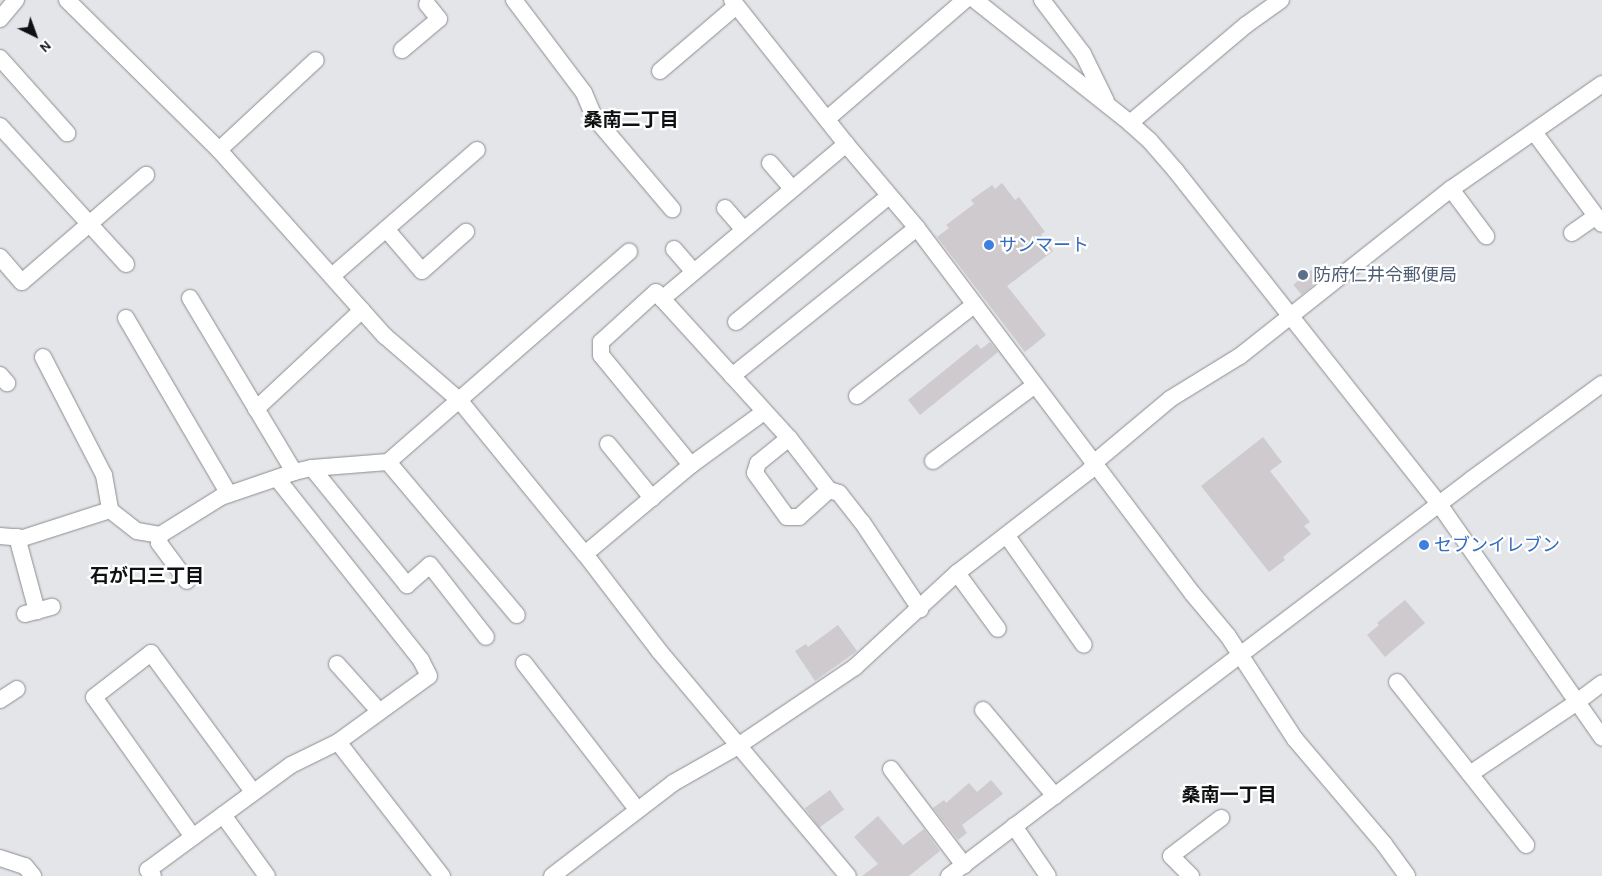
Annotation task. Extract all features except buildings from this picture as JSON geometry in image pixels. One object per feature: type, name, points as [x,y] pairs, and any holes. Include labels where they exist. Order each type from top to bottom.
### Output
[{"type":"street","points":[[0,19],[16,0]]},
{"type":"street","points":[[67,0],[218,150],[385,336],[460,401],[585,554],[660,652],[848,876]]},
{"type":"street","points":[[514,0],[584,93],[594,117],[672,209]]},
{"type":"street","points":[[827,119],[965,0]]},
{"type":"street","points":[[975,0],[1130,123],[1150,141],[1176,171],[1439,504],[1602,738]]},
{"type":"street","points":[[1042,0],[1083,54],[1108,106]]},
{"type":"street","points":[[1130,123],[1246,25],[1281,0]]},
{"type":"street","points":[[402,50],[439,19],[427,1]]},
{"type":"street","points":[[660,71],[734,3],[846,144],[917,228],[1240,655],[1295,739],[1384,844],[1407,876]]},
{"type":"street","points":[[0,58],[67,133]]},
{"type":"street","points":[[218,150],[316,60]]},
{"type":"street","points":[[552,876],[673,783],[738,746],[855,667],[957,573],[1089,471],[1095,462],[1170,398],[1240,356],[1451,189],[1602,84]]},
{"type":"street","points":[[0,126],[126,264]]},
{"type":"street","points":[[1534,132],[1599,220],[1572,233]]},
{"type":"street","points":[[662,299],[846,144]]},
{"type":"street","points":[[332,276],[477,150]]},
{"type":"street","points":[[770,163],[792,188]]},
{"type":"street","points":[[0,257],[22,282],[88,223],[146,175]]},
{"type":"street","points":[[1451,189],[1486,236]]},
{"type":"street","points":[[736,322],[890,196]]},
{"type":"street","points":[[725,208],[743,229]]},
{"type":"street","points":[[732,376],[917,228]]},
{"type":"street","points":[[386,229],[422,271],[466,232]]},
{"type":"street","points":[[674,249],[693,271]]},
{"type":"street","points":[[43,357],[104,475],[110,510],[137,531],[160,535],[229,494],[294,472],[312,468],[388,462],[629,252]]},
{"type":"street","points":[[691,465],[601,355],[601,342],[656,292],[789,438],[829,490],[839,493],[862,522],[920,609]]},
{"type":"street","points":[[190,298],[294,472]]},
{"type":"street","points":[[857,396],[974,305]]},
{"type":"street","points":[[256,409],[362,310]]},
{"type":"street","points":[[126,318],[229,494]]},
{"type":"street","points":[[933,461],[1034,384]]},
{"type":"street","points":[[949,876],[1439,504],[1602,384]]},
{"type":"street","points":[[585,554],[691,465],[764,412]]},
{"type":"street","points":[[789,438],[758,463],[755,472],[787,517],[799,517],[829,490]]},
{"type":"street","points":[[608,444],[652,498]]},
{"type":"street","points":[[388,462],[517,615]]},
{"type":"street","points":[[312,468],[407,585],[430,565],[486,637]]},
{"type":"street","points":[[153,876],[148,870],[290,765],[338,742],[379,710],[429,676],[421,660],[277,478]]},
{"type":"street","points":[[0,536],[23,538],[110,510]]},
{"type":"street","points":[[160,535],[159,543],[187,581]]},
{"type":"street","points":[[1007,536],[1084,645]]},
{"type":"street","points":[[18,538],[38,610]]},
{"type":"street","points":[[957,573],[998,630]]},
{"type":"street","points":[[193,837],[94,697],[152,653],[253,792]]},
{"type":"street","points":[[524,663],[637,809]]},
{"type":"street","points":[[337,664],[379,710]]},
{"type":"street","points":[[1397,682],[1526,845]]},
{"type":"street","points":[[1470,774],[1602,683]]},
{"type":"street","points":[[0,700],[17,688]]},
{"type":"street","points":[[983,710],[1055,796]]},
{"type":"street","points":[[338,742],[442,876]]},
{"type":"street","points":[[891,769],[964,865]]},
{"type":"street","points":[[223,815],[267,876]]},
{"type":"street","points":[[1191,876],[1171,856],[1221,818]]},
{"type":"street","points":[[1014,826],[1048,876]]},
{"type":"street","points":[[0,858],[25,866],[33,876]]},
{"type":"place","name":"サンマート","points":[[989,245]]},
{"type":"place","name":"防府仁井令郵便局","points":[[1303,275]]},
{"type":"place","name":"セブンイレブン","points":[[1424,545]]},
{"type":"district","name":"桑南二丁目","points":[[631,121]]},
{"type":"district","name":"石が口三丁目","points":[[147,577]]},
{"type":"district","name":"桑南一丁目","points":[[1229,796]]}]
